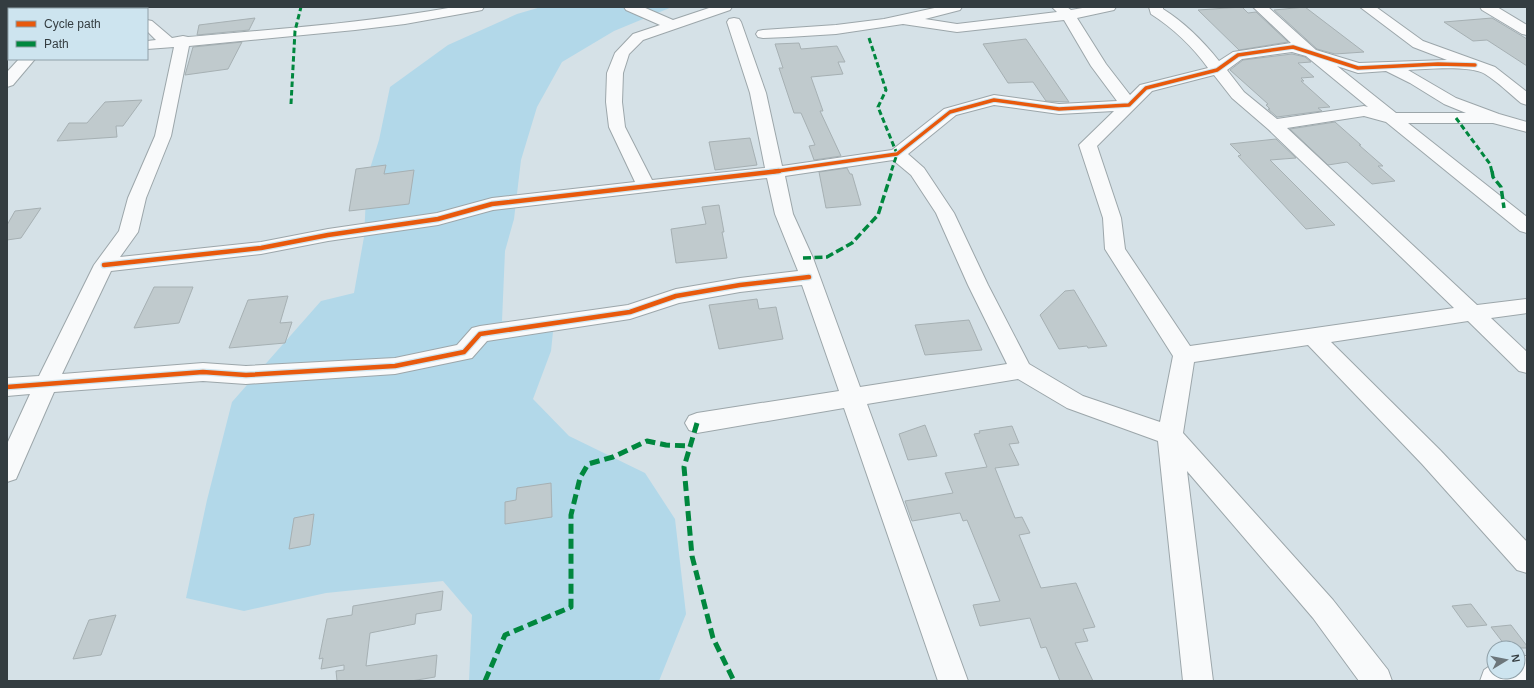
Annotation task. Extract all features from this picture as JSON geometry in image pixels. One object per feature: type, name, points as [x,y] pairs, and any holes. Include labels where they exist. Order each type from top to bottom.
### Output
[{"type":"street","points":[[148,45],[176,41],[355,26],[405,20],[478,7]]},
{"type":"street","points":[[631,7],[672,25]]},
{"type":"street","points":[[763,34],[796,33],[905,20],[955,7]]},
{"type":"street","points":[[905,20],[957,28],[1064,11],[1108,7]]},
{"type":"street","points":[[1156,7],[1156,11],[1169,19],[1204,52],[1238,95],[1274,126],[1473,312],[1527,365]]},
{"type":"street","points":[[1260,7],[1310,52],[1527,227]]},
{"type":"street","points":[[1367,7],[1418,44],[1527,82]]},
{"type":"street","points":[[1487,7],[1527,31]]},
{"type":"street","points":[[1064,11],[1099,66],[1129,105]]},
{"type":"street","points":[[646,187],[617,127],[614,102],[615,73],[622,53],[638,37],[672,25],[730,14],[758,93],[784,214],[809,277],[953,681]]},
{"type":"street","points":[[148,25],[176,41]]},
{"type":"street","points":[[7,472],[46,384],[104,265],[128,232],[138,198],[163,136],[176,41]]},
{"type":"street","points":[[1198,681],[1170,435],[1184,355],[1115,249],[1112,218],[1088,145],[1146,88],[1217,70],[1238,55],[1293,48],[1358,68],[1438,64],[1475,65]]},
{"type":"street","points":[[7,82],[30,60]]},
{"type":"street","points":[[1388,66],[1416,80],[1450,102],[1493,118],[1527,127]]},
{"type":"street","points":[[1490,70],[1527,100]]},
{"type":"street","points":[[104,265],[261,248],[438,219],[492,204],[774,172],[897,154],[950,112],[994,100],[1059,109],[1129,105]]},
{"type":"street","points":[[1274,126],[1318,117],[1364,111],[1391,118],[1493,118]]},
{"type":"street","points":[[897,154],[918,172],[945,213],[978,285],[1021,370],[1075,402],[1170,435],[1323,610],[1377,681]]},
{"type":"street","points":[[7,387],[203,372],[246,375],[395,366],[464,352],[480,334],[630,312],[676,296],[740,285],[809,277]]},
{"type":"street","points":[[1184,355],[1473,312],[1527,306]]},
{"type":"street","points":[[1313,337],[1431,457],[1527,561]]},
{"type":"street","points":[[697,423],[1021,370]]},
{"type":"shaded area","points":[[541,7],[672,7],[614,31],[562,62],[537,107],[521,160],[514,219],[505,251],[502,321],[554,322],[551,351],[533,399],[569,436],[645,473],[675,519],[686,614],[659,681],[469,681],[472,615],[443,581],[326,593],[244,611],[186,598],[207,500],[232,402],[321,301],[354,293],[364,237],[367,178],[379,140],[390,87],[448,45],[517,14]]},
{"type":"building","points":[[1242,7],[1248,13],[1256,12],[1288,42],[1239,50],[1198,10]]},
{"type":"building","points":[[1305,7],[1364,52],[1335,54],[1317,49],[1274,10]]},
{"type":"building","points":[[255,18],[249,30],[197,35],[199,25]]},
{"type":"building","points":[[1492,18],[1527,39],[1527,66],[1487,40],[1473,41],[1444,22]]},
{"type":"building","points":[[1026,39],[1069,102],[1046,101],[1033,82],[1008,83],[983,44]]},
{"type":"building","points":[[242,42],[228,69],[185,75],[193,47]]},
{"type":"building","points":[[799,43],[801,49],[837,46],[845,62],[838,62],[843,74],[811,77],[823,111],[820,111],[841,156],[814,160],[809,146],[815,145],[801,113],[794,113],[779,68],[783,68],[775,44]]},
{"type":"building","points":[[1292,54],[1305,57],[1311,62],[1298,63],[1314,77],[1301,78],[1304,81],[1301,81],[1330,107],[1318,108],[1322,111],[1277,117],[1268,109],[1270,109],[1266,105],[1268,104],[1230,70],[1243,60]]},
{"type":"building","points":[[142,100],[123,126],[116,126],[117,137],[57,141],[69,123],[87,123],[105,102]]},
{"type":"building","points":[[1335,122],[1383,166],[1378,166],[1395,181],[1372,184],[1347,162],[1328,165],[1290,129]]},
{"type":"building","points":[[750,138],[757,165],[715,170],[709,142]]},
{"type":"building","points":[[1276,139],[1296,158],[1270,160],[1335,225],[1306,229],[1238,156],[1241,155],[1230,144]]},
{"type":"building","points":[[386,165],[384,174],[414,170],[409,204],[349,211],[356,169]]},
{"type":"building","points":[[847,168],[850,174],[852,174],[861,205],[826,208],[819,172]]},
{"type":"building","points":[[719,205],[727,258],[676,263],[671,229],[706,224],[702,207]]},
{"type":"building","points":[[41,208],[21,238],[7,240],[7,225],[15,211]]},
{"type":"building","points":[[154,287],[193,287],[179,323],[134,328]]},
{"type":"building","points":[[1074,290],[1107,346],[1088,348],[1087,346],[1059,349],[1040,315],[1065,291]]},
{"type":"building","points":[[288,296],[280,323],[292,322],[285,343],[229,348],[248,300]]},
{"type":"building","points":[[757,299],[759,309],[776,307],[783,339],[719,349],[709,305]]},
{"type":"building","points":[[969,320],[982,350],[925,355],[915,325]]},
{"type":"building","points":[[925,425],[937,456],[908,460],[899,434]]},
{"type":"building","points":[[1012,426],[1019,443],[1009,444],[1019,465],[995,468],[1015,518],[1022,517],[1030,533],[1019,535],[1041,588],[1076,583],[1095,627],[1083,629],[1088,641],[1075,643],[1093,681],[1060,681],[1046,647],[1041,648],[1030,618],[980,626],[973,605],[1000,601],[967,520],[963,521],[960,513],[912,521],[905,501],[953,493],[945,473],[987,467],[974,434],[980,433],[979,431]]},
{"type":"building","points":[[551,483],[552,517],[505,524],[505,502],[516,500],[517,488]]},
{"type":"building","points":[[314,514],[310,545],[289,549],[294,518]]},
{"type":"building","points":[[443,591],[441,610],[416,614],[415,624],[370,633],[366,666],[437,655],[435,677],[411,681],[337,681],[336,671],[344,670],[344,665],[321,669],[323,658],[319,659],[327,619],[352,615],[353,606]]},
{"type":"building","points":[[1471,604],[1487,625],[1467,627],[1452,606]]},
{"type":"building","points":[[116,615],[101,655],[73,659],[89,620]]},
{"type":"building","points":[[1511,625],[1522,640],[1501,640],[1491,627]]},
{"type":"marked path","points":[[291,104],[295,31],[301,7]]},
{"type":"marked path","points":[[803,258],[827,257],[852,243],[878,215],[897,154],[878,107],[886,90],[869,38]]},
{"type":"marked path","points":[[1456,118],[1490,164],[1493,177],[1501,187],[1504,208]]},
{"type":"marked path","points":[[697,423],[684,467],[692,556],[713,638],[734,681]]},
{"type":"marked path","points":[[485,681],[505,635],[571,607],[571,515],[580,478],[588,464],[613,457],[647,441],[666,445],[690,446]]},
{"type":"cycle path","points":[[104,265],[261,248],[328,235],[438,219],[492,204],[775,172],[897,154],[950,112],[994,100],[1059,109],[1129,105],[1146,88],[1217,70],[1238,55],[1278,49],[1293,47],[1358,68],[1438,64],[1475,65]]},
{"type":"cycle path","points":[[7,387],[203,372],[246,375],[395,366],[464,352],[480,334],[630,312],[676,296],[740,285],[809,277]]}]
